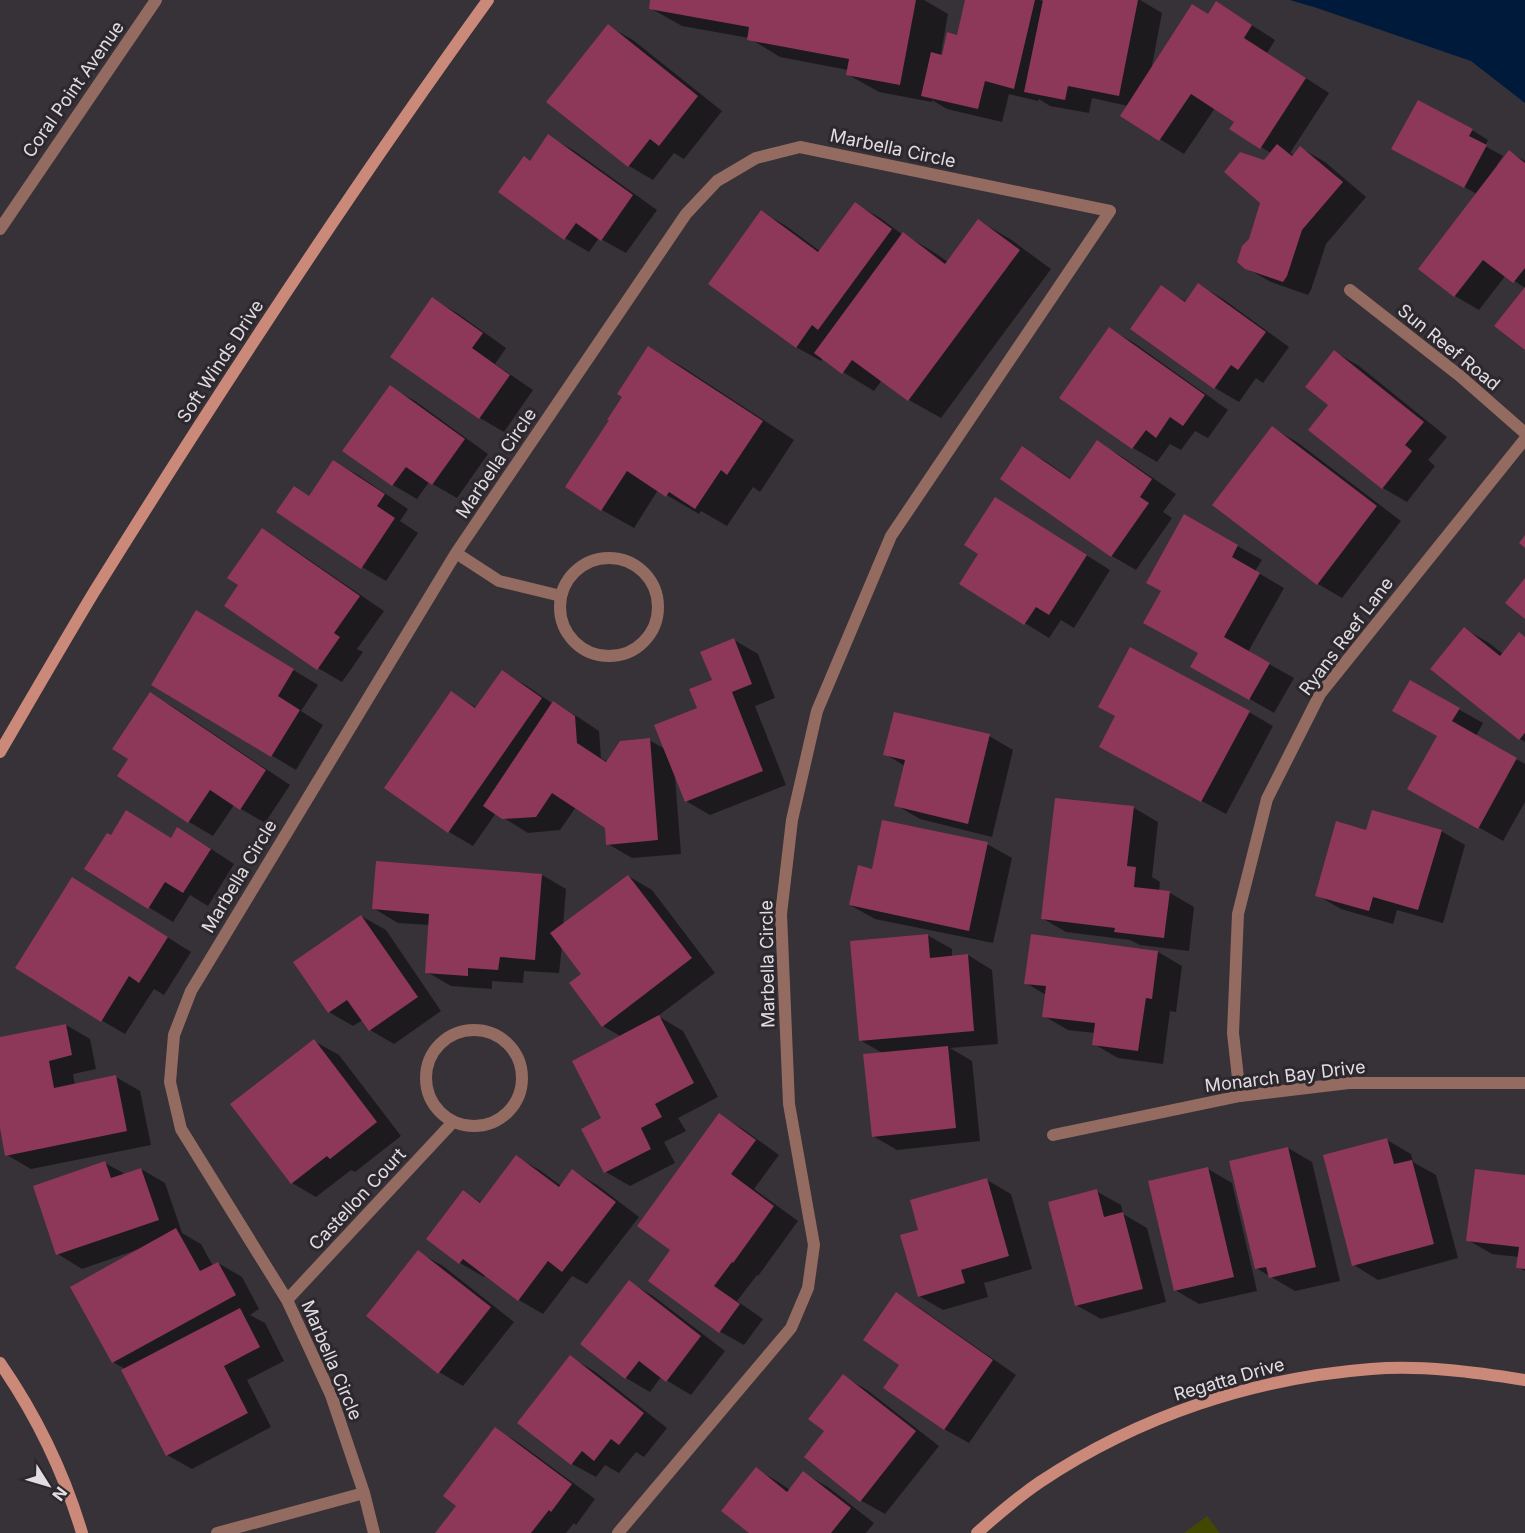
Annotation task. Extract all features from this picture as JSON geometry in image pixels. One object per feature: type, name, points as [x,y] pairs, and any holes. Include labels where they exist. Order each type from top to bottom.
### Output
[{"type":"street","name":"Coral Point Avenue","points":[[0,229],[156,0]]},
{"type":"street","name":"Soft Winds Drive","points":[[0,752],[93,594],[184,449],[312,253],[437,70],[488,0]]},
{"type":"street","name":"Marbella Circle","points":[[374,1533],[364,1493],[331,1395],[287,1300],[181,1129],[170,1082],[174,1035],[191,991],[456,554],[686,214],[717,181],[756,158],[800,147],[1110,211],[891,536],[817,711],[792,820],[781,914],[789,1104],[814,1245],[808,1288],[791,1328],[618,1533]]},
{"type":"street","name":"Sun Reef Road","points":[[1350,290],[1460,376],[1525,433]]},
{"type":"street","name":"Ryans Reef Lane","points":[[1240,1096],[1233,1033],[1238,914],[1267,799],[1320,694],[1525,439]]},
{"type":"street","points":[[456,554],[499,580],[561,596]]},
{"type":"street","points":[[601,558],[620,559],[638,567],[651,582],[658,599],[657,618],[648,636],[634,649],[616,656],[597,655],[580,647],[567,633],[560,615],[561,596],[569,578],[583,565],[601,558]]},
{"type":"street","points":[[476,1029],[495,1033],[511,1045],[520,1062],[523,1081],[518,1099],[506,1114],[489,1124],[471,1127],[453,1122],[437,1110],[427,1094],[424,1075],[429,1057],[441,1041],[458,1031],[476,1029]]},
{"type":"street","name":"Monarch Bay Drive","points":[[1053,1135],[1240,1096],[1349,1083],[1525,1083]]},
{"type":"street","name":"Castellon Court","points":[[287,1300],[453,1122]]},
{"type":"street","points":[[0,1363],[39,1426],[77,1514],[82,1533]]},
{"type":"street","name":"Regatta Drive","points":[[977,1533],[1010,1504],[1039,1483],[1115,1438],[1174,1412],[1236,1392],[1309,1376],[1373,1369],[1431,1369],[1490,1374],[1525,1380]]},
{"type":"street","points":[[217,1533],[364,1493]]},
{"type":"shaded area","points":[[1207,1516],[1220,1533],[1184,1533]]},
{"type":"water","points":[[1290,0],[1525,0],[1525,103],[1471,61]]},
{"type":"building","points":[[650,0],[916,0],[900,85],[846,75],[849,59],[747,40],[749,27],[649,9]]},
{"type":"building","points":[[965,0],[1035,0],[1014,89],[985,81],[978,109],[921,96],[931,52],[942,55],[947,32],[957,35]]},
{"type":"building","points":[[1043,0],[1138,0],[1119,96],[1068,86],[1065,100],[1024,92]]},
{"type":"building","points":[[1216,1],[1252,25],[1244,38],[1306,78],[1260,149],[1229,129],[1234,122],[1191,94],[1159,141],[1120,116],[1192,4],[1208,14]]},
{"type":"building","points":[[608,24],[698,96],[659,146],[650,139],[628,167],[546,102]]},
{"type":"building","points":[[1418,100],[1473,129],[1469,136],[1487,145],[1464,188],[1391,149]]},
{"type":"building","points":[[548,134],[633,195],[601,241],[576,223],[564,240],[498,192],[524,156],[530,161]]},
{"type":"building","points":[[1277,144],[1292,156],[1300,146],[1343,182],[1302,230],[1283,282],[1245,269],[1237,262],[1242,246],[1249,239],[1260,203],[1224,172],[1240,152],[1264,160]]},
{"type":"building","points":[[1509,150],[1525,163],[1525,268],[1513,283],[1483,260],[1454,297],[1418,269]]},
{"type":"building","points":[[855,202],[892,229],[818,330],[812,325],[796,348],[708,284],[761,210],[818,252]]},
{"type":"building","points":[[978,219],[1020,250],[908,401],[852,360],[842,374],[814,353],[903,232],[945,264]]},
{"type":"building","points":[[1198,283],[1266,332],[1238,370],[1231,365],[1214,389],[1130,329],[1161,285],[1185,302]]},
{"type":"building","points":[[1525,287],[1525,350],[1494,326]]},
{"type":"building","points":[[432,297],[483,333],[472,348],[510,375],[479,419],[390,357]]},
{"type":"building","points":[[1109,327],[1205,395],[1183,426],[1170,417],[1156,438],[1146,430],[1132,449],[1059,398]]},
{"type":"building","points":[[648,346],[763,421],[727,475],[721,470],[695,509],[669,492],[666,497],[627,471],[601,511],[565,487],[609,420],[607,420],[622,397],[617,394]]},
{"type":"building","points":[[1334,350],[1424,422],[1405,445],[1412,451],[1382,489],[1308,430],[1328,405],[1305,387]]},
{"type":"building","points":[[390,385],[465,439],[432,485],[406,467],[392,486],[342,451]]},
{"type":"building","points":[[1272,426],[1377,506],[1317,585],[1212,505]]},
{"type":"building","points":[[1097,440],[1152,479],[1140,497],[1149,503],[1111,557],[1000,479],[1022,446],[1070,479]]},
{"type":"building","points":[[333,460],[385,494],[377,506],[395,518],[361,569],[276,512],[294,486],[309,496]]},
{"type":"building","points":[[995,497],[1087,555],[1049,615],[1036,607],[1024,625],[959,584],[978,554],[964,545]]},
{"type":"building","points":[[1184,514],[1238,545],[1232,557],[1260,573],[1224,637],[1270,663],[1249,700],[1190,667],[1198,653],[1143,623],[1161,591],[1146,583]]},
{"type":"building","points":[[262,528],[360,596],[334,633],[340,637],[317,670],[224,606],[238,585],[227,578]]},
{"type":"building","points":[[1525,535],[1525,548],[1519,543]]},
{"type":"building","points":[[1525,578],[1525,619],[1505,603]]},
{"type":"building","points":[[196,610],[294,669],[278,696],[300,710],[271,757],[151,685]]},
{"type":"building","points":[[1464,627],[1500,656],[1519,632],[1525,637],[1525,733],[1519,740],[1430,669]]},
{"type":"building","points":[[734,638],[752,684],[732,692],[763,771],[685,802],[654,725],[697,708],[689,689],[712,680],[700,652]]},
{"type":"building","points":[[1130,647],[1250,711],[1201,802],[1099,747],[1115,716],[1098,707]]},
{"type":"building","points":[[502,670],[542,698],[448,833],[384,788],[451,691],[475,708]]},
{"type":"building","points":[[1410,680],[1460,708],[1452,721],[1517,758],[1478,829],[1407,789],[1437,736],[1392,711]]},
{"type":"building","points":[[150,692],[266,770],[240,810],[210,790],[188,823],[117,776],[128,759],[112,749]]},
{"type":"building","points":[[553,701],[575,716],[577,743],[606,762],[620,741],[650,738],[658,840],[606,845],[605,828],[552,793],[536,817],[502,819],[483,806]]},
{"type":"building","points":[[894,712],[990,734],[968,824],[894,806],[905,760],[883,755]]},
{"type":"building","points":[[1055,798],[1134,806],[1127,866],[1136,867],[1134,887],[1170,891],[1164,938],[1114,932],[1115,928],[1041,919]]},
{"type":"building","points":[[126,810],[171,838],[177,827],[211,849],[183,893],[165,882],[148,909],[84,869],[107,833],[111,835]]},
{"type":"building","points":[[1372,810],[1442,830],[1418,910],[1373,897],[1369,911],[1315,896],[1336,821],[1366,830]]},
{"type":"building","points":[[882,820],[988,842],[969,931],[849,905],[858,865],[872,869]]},
{"type":"building","points":[[376,861],[542,874],[535,960],[500,957],[498,970],[468,968],[468,976],[425,973],[429,914],[372,909]]},
{"type":"building","points":[[628,875],[692,958],[602,1027],[569,983],[581,974],[550,933]]},
{"type":"building","points":[[72,877],[168,937],[139,983],[129,976],[101,1022],[15,968]]},
{"type":"building","points":[[361,915],[418,997],[369,1031],[347,1000],[328,1013],[293,962]]},
{"type":"building","points":[[928,934],[930,958],[968,954],[974,1031],[859,1041],[850,941]]},
{"type":"building","points":[[1031,934],[1158,951],[1152,999],[1146,998],[1138,1051],[1092,1045],[1095,1023],[1042,1017],[1046,986],[1024,984]]},
{"type":"building","points":[[659,1015],[694,1083],[655,1104],[662,1117],[641,1128],[651,1149],[604,1173],[581,1129],[601,1118],[572,1061]]},
{"type":"building","points":[[66,1024],[72,1055],[49,1061],[54,1088],[116,1075],[127,1131],[5,1156],[0,1128],[0,1037]]},
{"type":"building","points":[[314,1039],[377,1122],[330,1159],[327,1156],[291,1184],[230,1104]]},
{"type":"building","points":[[948,1046],[956,1128],[872,1137],[863,1054]]},
{"type":"building","points":[[719,1113],[756,1140],[731,1174],[774,1206],[714,1286],[740,1304],[719,1333],[648,1281],[670,1250],[637,1226]]},
{"type":"building","points":[[1387,1138],[1394,1164],[1412,1160],[1434,1244],[1352,1266],[1323,1155]]},
{"type":"building","points":[[1288,1147],[1316,1267],[1269,1278],[1266,1267],[1255,1269],[1229,1161]]},
{"type":"building","points":[[516,1155],[559,1187],[572,1169],[616,1202],[562,1272],[548,1261],[518,1301],[463,1259],[459,1264],[426,1239],[463,1190],[480,1203]]},
{"type":"building","points":[[105,1161],[111,1178],[141,1168],[159,1220],[56,1255],[33,1186]]},
{"type":"building","points":[[1208,1167],[1234,1277],[1174,1291],[1148,1181]]},
{"type":"building","points":[[1475,1169],[1525,1175],[1525,1269],[1516,1268],[1519,1247],[1466,1241]]},
{"type":"building","points":[[987,1178],[1009,1256],[961,1270],[965,1283],[918,1297],[900,1235],[918,1230],[910,1200]]},
{"type":"building","points":[[1097,1189],[1104,1217],[1123,1212],[1143,1289],[1075,1306],[1048,1202]]},
{"type":"building","points":[[176,1228],[200,1271],[218,1262],[236,1295],[112,1363],[70,1287]]},
{"type":"building","points":[[418,1250],[491,1307],[438,1374],[366,1316]]},
{"type":"building","points":[[629,1280],[701,1336],[666,1382],[639,1361],[625,1379],[580,1344]]},
{"type":"building","points":[[896,1292],[993,1360],[944,1430],[883,1388],[899,1365],[863,1340]]},
{"type":"building","points":[[240,1308],[260,1347],[224,1366],[248,1413],[166,1456],[121,1370]]},
{"type":"building","points":[[570,1355],[644,1413],[619,1445],[611,1439],[594,1461],[582,1451],[571,1465],[517,1423]]},
{"type":"building","points":[[843,1374],[916,1431],[860,1502],[804,1457],[824,1431],[808,1419]]},
{"type":"building","points":[[495,1427],[572,1484],[551,1512],[549,1510],[531,1533],[435,1533],[456,1506],[443,1496]]},
{"type":"building","points":[[756,1467],[787,1492],[803,1471],[851,1508],[831,1533],[749,1533],[721,1511]]}]
